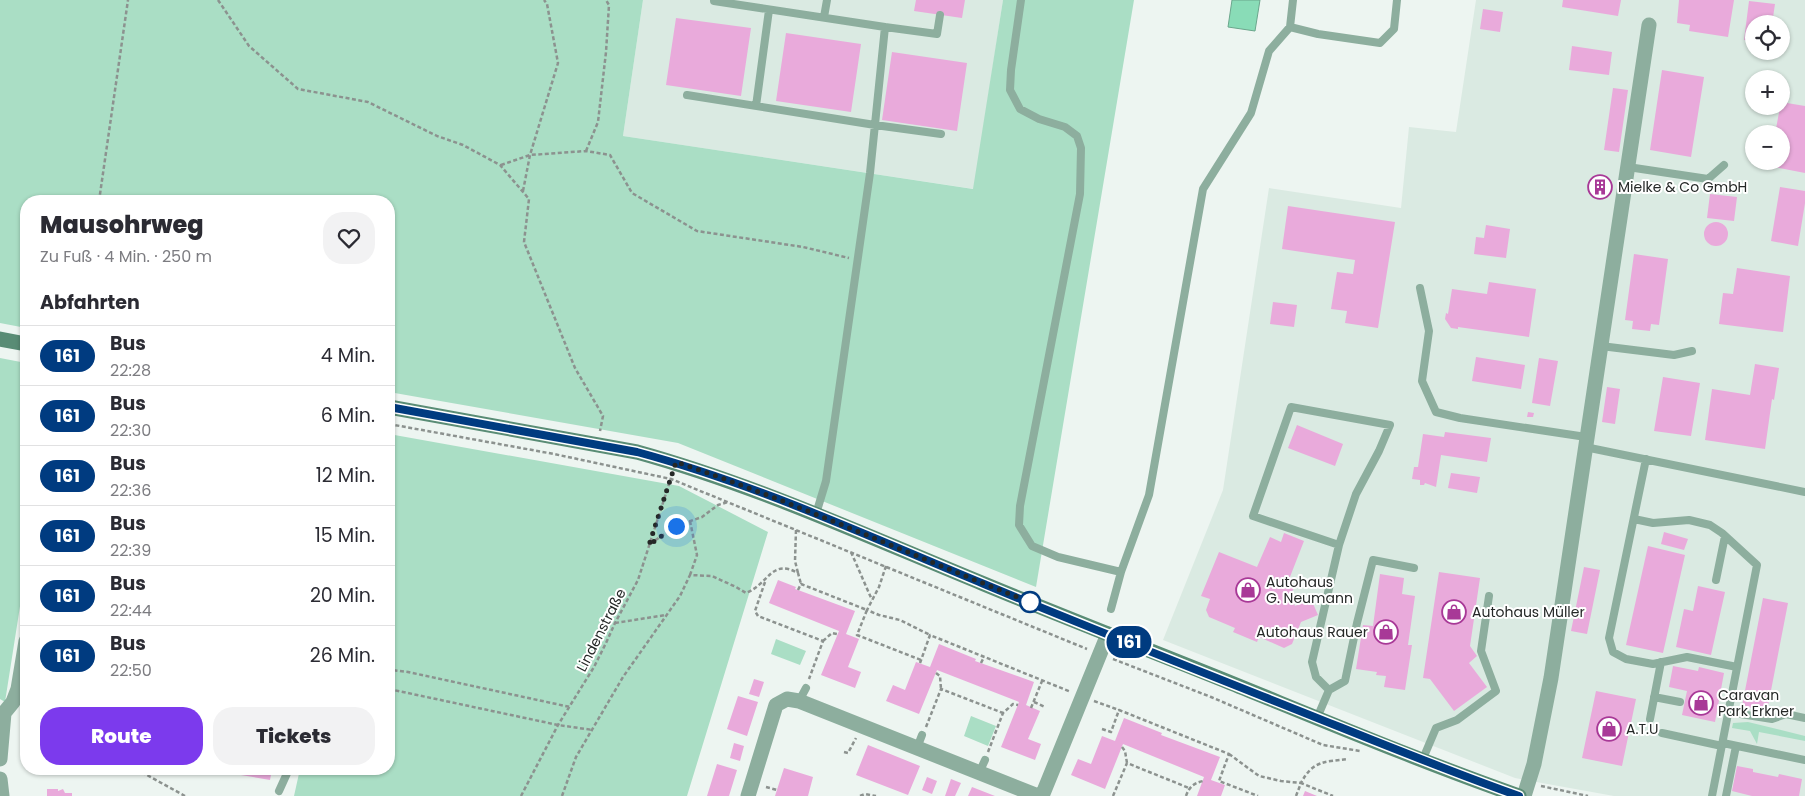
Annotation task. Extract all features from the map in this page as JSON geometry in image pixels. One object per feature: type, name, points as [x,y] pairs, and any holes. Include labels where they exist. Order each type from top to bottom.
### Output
[{"type":"main road","points":[[0,339],[20,343]]},
{"type":"main road","points":[[395,408],[608,446],[676,462],[816,514],[1422,761],[1524,792]]},
{"type":"street","points":[[1524,792],[1534,764],[1551,678],[1649,25]]},
{"type":"street","points":[[1042,796],[1108,634]]},
{"type":"street","points":[[0,760],[2,713],[13,702],[20,677]]},
{"type":"street","points":[[748,796],[776,705],[797,696],[982,766],[1038,796]]},
{"type":"street","points":[[0,779],[2,796]]},
{"type":"lane","points":[[714,0],[714,2],[937,34],[940,15]]},
{"type":"lane","points":[[824,17],[827,0]]},
{"type":"lane","points":[[1020,0],[1010,90],[1020,109],[1039,119],[1065,127],[1077,136],[1081,148],[1080,194],[1020,506],[1019,525],[1032,546],[1058,556],[1121,572]]},
{"type":"lane","points":[[1111,609],[1121,572],[1149,495],[1203,189],[1251,114],[1269,51],[1290,26],[1293,0]]},
{"type":"lane","points":[[1290,26],[1318,34],[1380,43],[1394,29],[1397,0]]},
{"type":"lane","points":[[756,106],[769,10]]},
{"type":"lane","points":[[816,514],[826,481],[870,174],[885,27]]},
{"type":"lane","points":[[687,95],[941,134]]},
{"type":"lane","points":[[1628,167],[1708,179],[1724,165]]},
{"type":"lane","points":[[1420,288],[1429,331],[1422,381],[1436,412],[1586,442],[1646,459],[1805,492]]},
{"type":"lane","points":[[1601,346],[1674,355],[1692,351]]},
{"type":"lane","points":[[1329,690],[1316,677],[1312,662],[1339,545],[1356,494],[1380,451],[1390,425],[1291,407],[1253,516],[1339,545]]},
{"type":"lane","points":[[1646,459],[1609,638],[1613,652],[1626,659],[1653,664],[1687,657],[1737,667]]},
{"type":"lane","points":[[1634,519],[1653,523],[1689,520],[1710,525],[1725,536],[1757,566],[1712,796]]},
{"type":"lane","points":[[1716,580],[1725,536]]},
{"type":"lane","points":[[1317,718],[1329,690],[1345,681],[1357,623],[1374,560],[1414,568]]},
{"type":"lane","points":[[1422,761],[1436,728],[1457,720],[1496,691],[1481,651],[1489,596]]},
{"type":"lane","points":[[1650,719],[1661,662]]},
{"type":"lane","points":[[1654,697],[1680,702]]},
{"type":"lane","points":[[1728,712],[1772,719],[1786,714],[1805,718]]},
{"type":"lane","points":[[1662,733],[1805,760]]},
{"type":"lane","points":[[1726,796],[1736,746]]},
{"type":"lane","points":[[279,791],[286,775]]},
{"type":"path","points":[[99,195],[128,0]]},
{"type":"path","points":[[218,0],[248,46],[298,89],[368,102],[438,136],[463,145],[500,165],[523,191],[529,199],[524,242],[575,368],[603,416],[600,433]]},
{"type":"path","points":[[523,191],[530,155],[558,63],[547,4],[544,0]]},
{"type":"path","points":[[586,151],[598,122],[606,52],[609,5],[606,0]]},
{"type":"path","points":[[500,165],[530,155],[586,151],[610,155],[632,192],[696,231],[803,247],[857,260]]},
{"type":"path","points":[[395,425],[554,454],[671,479],[1058,637]]},
{"type":"path","name":"Lindenstraße","points":[[521,796],[558,725],[602,651],[614,623],[638,580],[676,462]]},
{"type":"path","points":[[649,545],[676,526],[702,517],[718,505],[728,502]]},
{"type":"path","points":[[562,796],[576,758],[623,677],[680,596],[690,575],[697,555],[690,521]]},
{"type":"path","points":[[796,530],[795,561],[801,584],[798,590]]},
{"type":"path","points":[[851,552],[872,600]]},
{"type":"path","points":[[886,566],[879,587],[856,636],[921,662],[930,635]]},
{"type":"path","points":[[690,575],[712,576],[736,586],[746,593],[756,589],[777,568],[788,568],[798,573]]},
{"type":"path","points":[[766,580],[755,611],[758,616],[823,641]]},
{"type":"path","points":[[801,584],[880,616],[900,620],[930,635],[1072,692]]},
{"type":"path","points":[[614,623],[666,615]]},
{"type":"path","points":[[797,696],[823,641],[832,633],[837,634]]},
{"type":"path","points":[[981,663],[984,657]]},
{"type":"path","points":[[395,670],[570,707]]},
{"type":"path","points":[[1149,672],[1323,745]]},
{"type":"path","points":[[920,741],[941,689],[940,676],[936,673]]},
{"type":"path","points":[[1031,708],[1042,681]]},
{"type":"path","points":[[941,689],[1003,713]]},
{"type":"path","points":[[395,690],[558,725],[593,730]]},
{"type":"path","points":[[1091,700],[1229,754],[1259,776],[1301,783],[1333,796]]},
{"type":"path","points":[[1034,702],[1045,707]]},
{"type":"path","points":[[982,766],[1003,713],[1014,704],[1018,705]]},
{"type":"path","points":[[1108,738],[1118,710]]},
{"type":"path","points":[[1102,729],[1111,732]]},
{"type":"path","points":[[844,752],[848,753],[858,733]]},
{"type":"path","points":[[1114,796],[1127,763],[1125,751],[1122,747]]},
{"type":"path","points":[[1229,754],[1218,782],[1258,796]]},
{"type":"path","points":[[1296,796],[1308,770],[1322,762],[1348,759]]},
{"type":"path","points":[[1127,763],[1189,788]]},
{"type":"path","points":[[147,775],[185,796]]},
{"type":"path","points":[[1186,796],[1189,788],[1196,782],[1203,781]]},
{"type":"path","points":[[766,787],[777,790]]},
{"type":"path","points":[[1524,792],[1588,796]]},
{"type":"path","points":[[860,796],[865,794],[876,796]]},
{"type":"shaded area","points":[[0,0],[643,0],[623,136],[973,189],[1003,0],[1134,0],[1036,587],[678,443],[395,393],[395,195],[20,195],[20,327],[0,323]]},
{"type":"shaded area","points":[[643,0],[1003,0],[974,189],[623,136]]},
{"type":"shaded area","points":[[1232,0],[1260,0],[1255,31],[1228,27]]},
{"type":"shaded area","points":[[1476,0],[1805,0],[1805,796],[1614,796],[1515,778],[1163,640],[1223,490],[1269,188],[1401,208],[1409,127],[1456,132]]},
{"type":"shaded area","points":[[0,358],[20,362],[20,606],[5,702],[0,699]]},
{"type":"shaded area","points":[[395,435],[679,486],[768,532],[687,796],[294,796],[299,775],[395,775]]},
{"type":"shaded area","points":[[776,639],[806,651],[800,665],[771,654]]},
{"type":"shaded area","points":[[971,716],[996,726],[988,746],[964,736]]},
{"type":"shaded area","points":[[1748,722],[1805,736],[1805,741],[1759,732],[1757,744],[1750,731],[1732,728],[1733,723]]},
{"type":"building","points":[[916,0],[965,0],[962,18],[914,11]]},
{"type":"building","points":[[1563,0],[1621,0],[1618,16],[1562,7]]},
{"type":"building","points":[[1679,0],[1734,0],[1728,37],[1689,31],[1690,25],[1677,23]]},
{"type":"building","points":[[1749,1],[1775,4],[1773,15],[1747,15]]},
{"type":"building","points":[[1483,9],[1503,12],[1500,32],[1480,29]]},
{"type":"building","points":[[676,18],[751,28],[741,96],[666,85]]},
{"type":"building","points":[[786,33],[861,44],[851,112],[776,101]]},
{"type":"building","points":[[1572,46],[1612,52],[1609,75],[1569,70]]},
{"type":"building","points":[[892,52],[967,63],[957,131],[882,120]]},
{"type":"building","points":[[1662,70],[1704,77],[1691,157],[1650,150]]},
{"type":"building","points":[[1613,88],[1628,90],[1619,152],[1604,150]]},
{"type":"building","points":[[1790,104],[1805,106],[1805,173],[1790,170],[1790,125],[1777,125],[1779,115],[1790,115]]},
{"type":"building","name":"Mielke & Co GmbH","points":[[1594,180],[1607,182],[1605,194],[1592,193]]},
{"type":"building","points":[[1780,187],[1805,191],[1805,203],[1798,246],[1771,241]]},
{"type":"building","points":[[1710,194],[1737,197],[1734,221],[1707,218]]},
{"type":"building","points":[[1288,206],[1395,222],[1378,328],[1345,323],[1347,311],[1331,309],[1337,272],[1353,274],[1355,260],[1282,249]]},
{"type":"building","points":[[1716,222],[1725,225],[1728,234],[1725,243],[1716,246],[1707,243],[1704,234],[1707,225]]},
{"type":"building","points":[[1486,225],[1510,229],[1506,258],[1474,254],[1476,237],[1484,238]]},
{"type":"building","points":[[1634,254],[1668,259],[1659,325],[1651,324],[1650,331],[1632,329],[1633,321],[1625,320]]},
{"type":"building","points":[[1737,268],[1790,276],[1783,332],[1719,324],[1723,293],[1733,294]]},
{"type":"building","points":[[1489,282],[1536,289],[1529,337],[1458,327],[1458,329],[1451,328],[1445,319],[1446,313],[1448,314],[1452,289],[1487,294]]},
{"type":"building","points":[[1273,302],[1297,305],[1294,327],[1270,324]]},
{"type":"building","points":[[1476,357],[1525,365],[1521,389],[1472,381]]},
{"type":"building","points":[[1539,358],[1558,361],[1550,406],[1532,403]]},
{"type":"building","points":[[1755,364],[1779,368],[1774,400],[1772,399],[1765,449],[1705,440],[1712,389],[1750,395]]},
{"type":"building","points":[[1663,377],[1700,383],[1691,436],[1654,431]]},
{"type":"building","points":[[1607,387],[1620,389],[1615,424],[1602,422]]},
{"type":"building","points":[[1528,412],[1534,413],[1533,417],[1527,417]]},
{"type":"building","points":[[1297,425],[1343,444],[1335,466],[1288,448]]},
{"type":"building","points":[[1445,432],[1491,438],[1487,462],[1441,455],[1436,487],[1425,483],[1420,485],[1420,480],[1412,479],[1414,467],[1418,467],[1423,434],[1444,437]]},
{"type":"building","points":[[1451,473],[1480,477],[1477,493],[1448,488]]},
{"type":"building","points":[[1664,532],[1688,539],[1684,550],[1661,544]]},
{"type":"building","name":"Autohaus G. Neumann","points":[[1284,533],[1304,541],[1288,582],[1295,585],[1289,599],[1293,601],[1295,606],[1311,599],[1318,615],[1301,622],[1292,644],[1284,648],[1259,637],[1257,642],[1233,632],[1235,628],[1209,617],[1206,610],[1210,599],[1201,596],[1219,552],[1257,567],[1270,537],[1281,542]]},
{"type":"building","points":[[1648,546],[1685,555],[1663,653],[1626,645]]},
{"type":"building","points":[[1584,567],[1600,570],[1587,634],[1571,631]]},
{"type":"building","name":"Autohaus Müller","points":[[1439,572],[1480,578],[1470,646],[1477,656],[1469,663],[1487,687],[1454,711],[1430,679],[1423,678]]},
{"type":"building","name":"Autohaus Rauer","points":[[1380,574],[1404,578],[1402,594],[1415,596],[1408,645],[1412,645],[1405,690],[1384,687],[1386,676],[1376,675],[1377,672],[1356,669],[1363,625],[1373,626]]},
{"type":"building","points":[[778,580],[796,587],[795,589],[855,611],[846,634],[859,639],[848,667],[861,672],[855,688],[821,675],[839,631],[769,603]]},
{"type":"building","points":[[1698,586],[1725,592],[1711,655],[1676,647],[1684,609],[1693,611]]},
{"type":"building","points":[[1763,598],[1788,603],[1767,711],[1742,706]]},
{"type":"building","points":[[939,644],[976,659],[975,661],[1034,682],[1026,705],[1040,711],[1028,739],[1041,744],[1035,760],[1001,747],[1019,702],[937,670],[919,714],[886,701],[893,685],[905,690],[916,662],[930,667]]},
{"type":"building","name":"Caravan Park Erkner","points":[[1673,666],[1698,671],[1699,667],[1724,673],[1715,722],[1682,715],[1687,691],[1669,687]]},
{"type":"building","points":[[754,679],[764,682],[759,697],[749,694]]},
{"type":"building","name":"A.T.U","points":[[1596,691],[1636,699],[1622,766],[1582,758]]},
{"type":"building","points":[[738,696],[758,702],[747,736],[727,729]]},
{"type":"building","points":[[1124,718],[1162,733],[1161,735],[1220,757],[1211,780],[1225,785],[1221,796],[1197,796],[1204,777],[1123,744],[1105,789],[1071,775],[1078,759],[1091,764],[1102,736],[1115,741]]},
{"type":"building","points":[[734,743],[744,746],[740,761],[730,758]]},
{"type":"building","points":[[868,745],[920,766],[908,795],[856,775]]},
{"type":"building","points":[[717,764],[737,770],[729,796],[707,796]]},
{"type":"building","points":[[1737,766],[1753,769],[1753,772],[1778,777],[1779,774],[1802,779],[1799,796],[1752,796],[1732,791]]},
{"type":"building","points":[[784,768],[813,777],[808,796],[775,796]]},
{"type":"building","points":[[241,775],[271,775],[270,780]]},
{"type":"building","points":[[927,777],[937,781],[932,794],[922,790]]},
{"type":"building","points":[[951,779],[961,783],[955,796],[945,796]]},
{"type":"building","points":[[972,787],[995,796],[968,796]]},
{"type":"building","points":[[47,789],[58,789],[58,791],[63,789],[65,793],[72,793],[72,796],[47,796]]},
{"type":"building","points":[[1305,791],[1317,796],[1303,796]]},
{"type":"bus line","name":"161","points":[[395,408],[637,452],[676,462],[816,514],[986,585],[1422,761],[1519,796]]},
{"type":"place","name":"Mielke & Co GmbH","points":[[1600,187]]},
{"type":"place","name":"Autohaus G. Neumann","points":[[1248,590]]},
{"type":"place","name":"Autohaus Müller","points":[[1454,612]]},
{"type":"place","name":"Autohaus Rauer","points":[[1386,632]]},
{"type":"place","name":"Caravan Park Erkner","points":[[1701,703]]},
{"type":"place","name":"A.T.U","points":[[1609,729]]},
{"type":"route","points":[[676,526],[649,545],[676,462],[816,514],[1035,604],[1030,602]]}]
